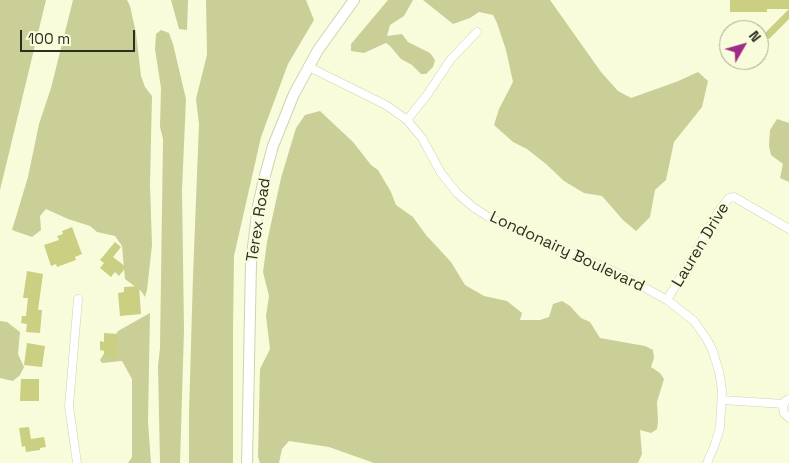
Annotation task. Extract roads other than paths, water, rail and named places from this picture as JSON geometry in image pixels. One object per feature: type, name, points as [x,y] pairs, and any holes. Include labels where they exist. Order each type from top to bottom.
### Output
[{"type":"main road","name":"Terex Road","points":[[247,463],[250,284],[258,206],[268,164],[294,94],[331,30],[354,0]]},
{"type":"street","points":[[407,120],[418,108],[451,59],[477,32]]},
{"type":"street","name":"Londonairy Boulevard","points":[[308,67],[386,106],[407,120],[422,138],[446,180],[473,207],[499,223],[622,275],[667,300],[694,321],[706,338],[716,360],[722,400],[720,428],[707,463]]},
{"type":"street","name":"Lauren Drive","points":[[667,300],[727,199],[732,197],[789,229]]},
{"type":"street","points":[[77,463],[68,406],[78,299]]},
{"type":"street","points":[[722,400],[786,401],[784,413],[789,418]]}]
